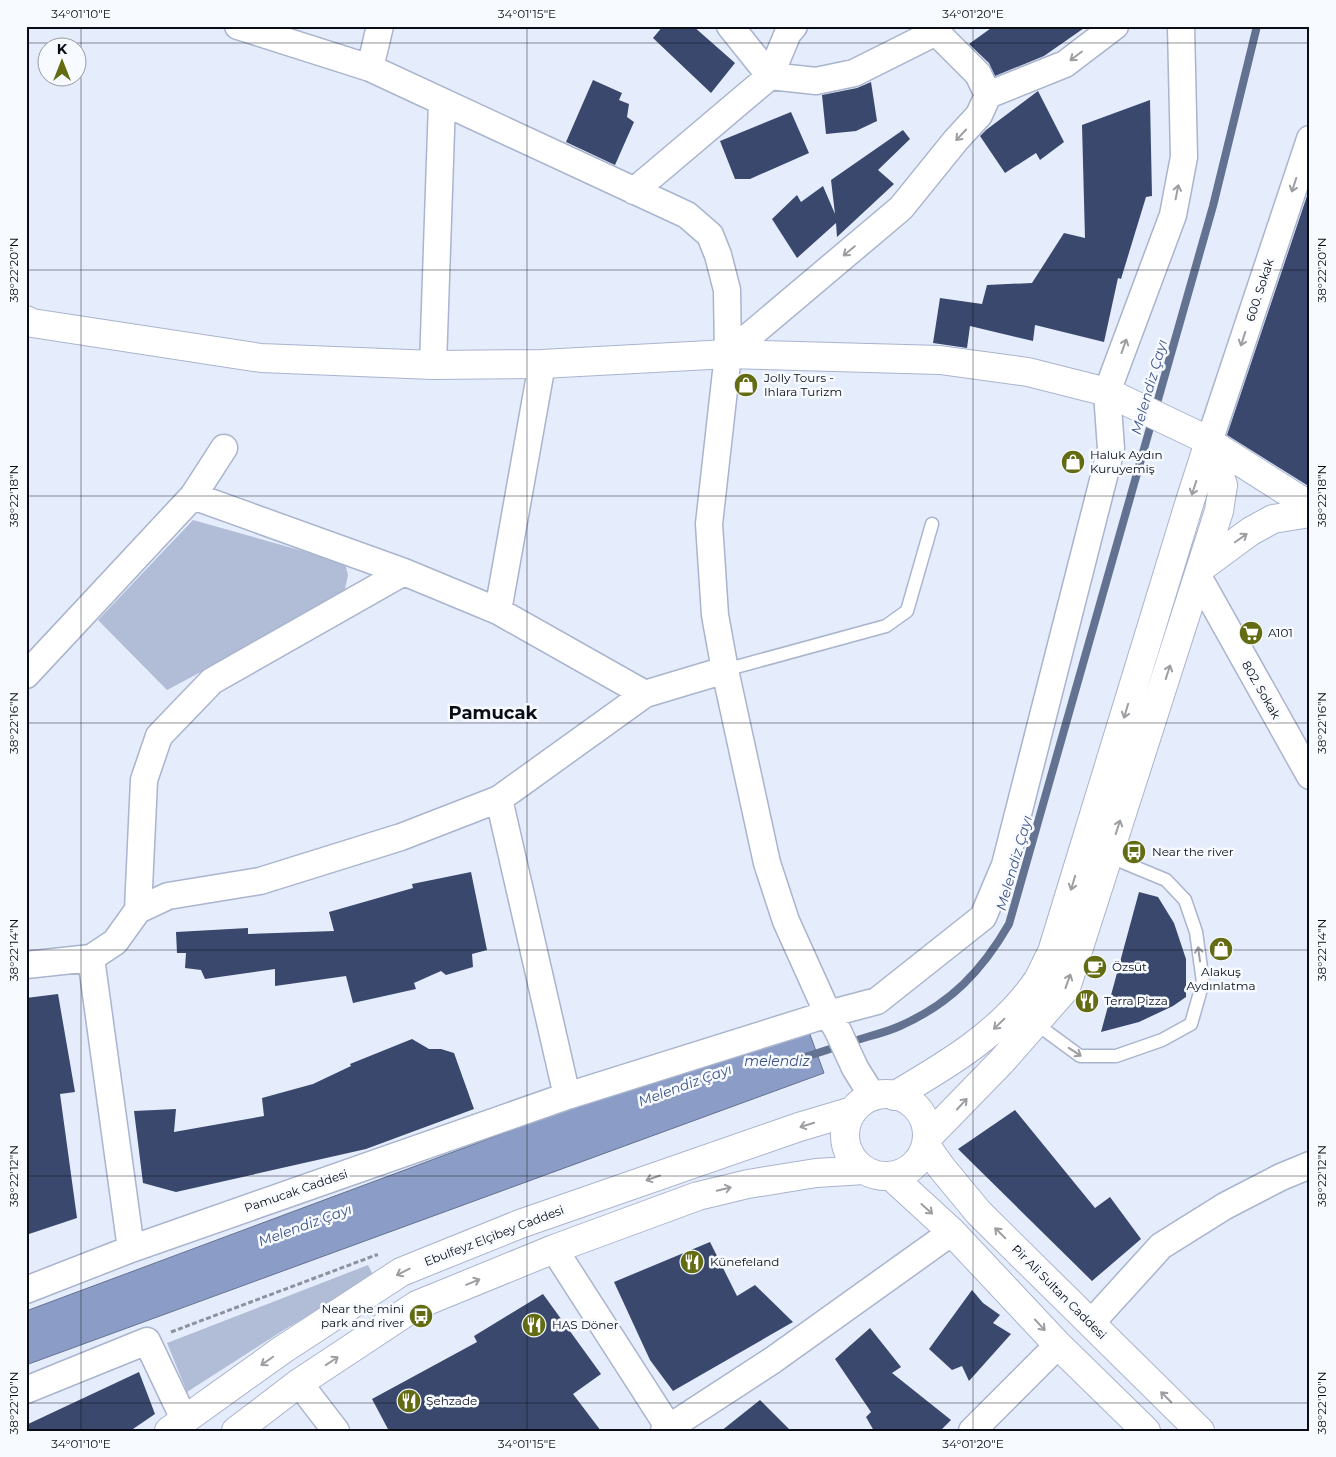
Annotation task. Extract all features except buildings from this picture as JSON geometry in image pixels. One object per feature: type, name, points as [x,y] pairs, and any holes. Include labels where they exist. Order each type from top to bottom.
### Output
[{"type":"main road","points":[[28,325],[261,358],[433,365],[542,364],[728,354],[940,360],[1028,372],[1107,392],[1204,439],[1310,506]]},
{"type":"main road","points":[[926,1142],[1066,988],[1219,512],[1223,485],[1204,439]]},
{"type":"main road","name":"Ebulfeyz Elçibey Caddesi","points":[[177,1425],[282,1350],[401,1272],[520,1224],[874,1101],[985,1037],[1019,1004],[1038,979],[1052,952],[1190,501],[1204,439]]},
{"type":"main road","points":[[1200,572],[1251,531],[1273,519],[1310,513]]},
{"type":"main road","points":[[907,1100],[919,1111],[926,1128],[926,1142],[921,1157],[912,1167],[891,1176],[877,1175],[864,1170],[852,1159],[845,1131],[848,1120],[874,1101],[907,1100]]},
{"type":"main road","name":"Pir Ali Sultan Caddesi","points":[[926,1142],[979,1213],[1200,1431]]},
{"type":"main road","points":[[236,1431],[299,1384],[417,1305],[554,1249],[698,1196],[748,1184],[816,1173],[864,1170]]},
{"type":"main road","points":[[891,1176],[952,1232],[1058,1345],[1146,1431]]},
{"type":"street","points":[[238,26],[370,68],[687,215],[710,235],[718,255],[727,290],[728,354],[709,524],[715,615],[725,670],[767,863],[786,921],[855,1068],[874,1101]]},
{"type":"street","points":[[370,68],[380,26]]},
{"type":"street","points":[[730,26],[770,76],[816,81],[854,73],[933,29],[978,74],[988,95]]},
{"type":"street","points":[[634,191],[770,76],[788,33],[794,26]]},
{"type":"street","points":[[728,354],[901,208],[956,140],[979,115],[988,95],[1065,64],[1115,26]]},
{"type":"street","points":[[1107,392],[1172,215],[1184,157],[1181,26]]},
{"type":"street","points":[[433,365],[442,102]]},
{"type":"street","name":"600. Sokak","points":[[1204,439],[1310,139]]},
{"type":"street","points":[[498,611],[542,364]]},
{"type":"street","name":"Pamucak Caddesi","points":[[26,1290],[131,1249],[567,1096],[833,1022],[878,1001],[983,917],[1005,865],[1111,449],[1107,392]]},
{"type":"street","points":[[26,675],[193,496],[224,448]]},
{"type":"street","points":[[193,496],[404,572],[498,611],[645,694]]},
{"type":"street","points":[[138,910],[144,780],[159,736],[212,681],[404,572]]},
{"type":"street","name":"802. Sokak","points":[[1200,572],[1310,776]]},
{"type":"street","points":[[26,965],[91,958],[114,942],[138,910],[168,896],[269,878],[401,837],[499,799],[645,694],[725,670]]},
{"type":"street","points":[[499,799],[567,1096]]},
{"type":"street","points":[[91,958],[131,1249]]},
{"type":"street","points":[[1091,1323],[1161,1246],[1225,1206],[1281,1177],[1310,1165]]},
{"type":"street","points":[[554,1249],[668,1430],[773,1360],[952,1232]]},
{"type":"street","points":[[26,1390],[147,1341],[177,1425]]},
{"type":"street","points":[[972,1431],[1058,1345]]},
{"type":"street","points":[[299,1384],[336,1431]]},
{"type":"lane","points":[[725,670],[886,626],[907,610],[932,524]]},
{"type":"lane","points":[[1035,1023],[1080,1056],[1116,1056],[1162,1040],[1192,1024],[1203,982],[1196,932],[1185,900],[1166,880],[1108,856]]},
{"type":"path","points":[[147,1341],[376,1255],[401,1272]]},
{"type":"shaded area","points":[[193,520],[345,563],[348,575],[345,589],[339,596],[312,613],[167,690],[98,620]]},
{"type":"shaded area","points":[[368,1265],[374,1277],[287,1328],[187,1392],[167,1343]]},
{"type":"water","name":"melendiz","points":[[805,1021],[824,1073],[26,1365],[26,1311]]},
{"type":"waterway","name":"Melendiz Çayı","points":[[808,1056],[900,1026],[934,1007],[976,971],[988,957],[1009,924],[1213,206],[1257,26]]},
{"type":"place","name":"Jolly Tours - Ihlara Turizm","points":[[746,385]]},
{"type":"place","name":"Haluk Aydın Kuruyemiş","points":[[1073,462]]},
{"type":"place","name":"A101","points":[[1251,633]]},
{"type":"place","name":"Near the river","points":[[1134,852]]},
{"type":"place","name":"Alakuş Aydınlatma","points":[[1221,949]]},
{"type":"place","name":"Özsüt","points":[[1095,967]]},
{"type":"place","name":"Terra Pizza","points":[[1087,1001]]},
{"type":"place","name":"Künefeland","points":[[692,1262]]},
{"type":"place","name":"Near the mini park and river","points":[[421,1316]]},
{"type":"place","name":"HAS Döner","points":[[534,1325]]},
{"type":"place","name":"Şehzade","points":[[409,1401]]},
{"type":"district","name":"Pamucak","points":[[493,713]]}]
